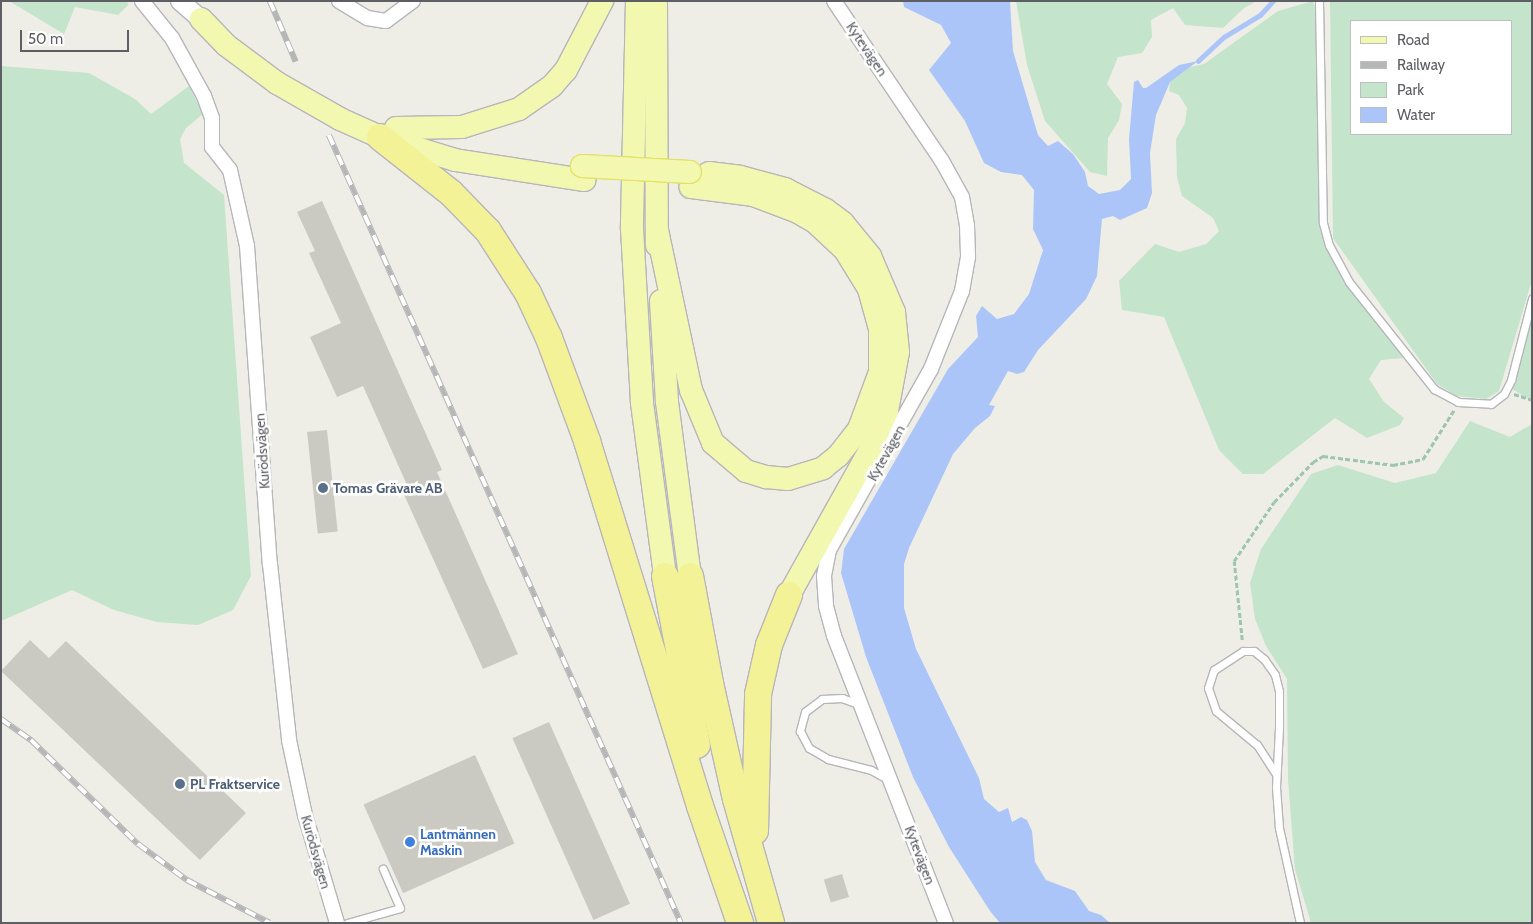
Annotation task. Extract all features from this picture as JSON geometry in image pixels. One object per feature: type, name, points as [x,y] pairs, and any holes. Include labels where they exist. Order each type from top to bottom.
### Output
[{"type":"highway","points":[[388,132],[452,193],[488,231],[528,294],[549,338],[587,441],[700,806],[741,923]]},
{"type":"highway","points":[[665,576],[684,688],[741,923]]},
{"type":"highway","points":[[690,576],[710,683],[771,923]]},
{"type":"highway","points":[[756,870],[754,760],[758,694],[769,645],[789,596]]},
{"type":"main road","points":[[388,132],[462,127],[519,109],[552,86],[566,70],[578,51],[602,1]]},
{"type":"main road","points":[[637,1],[632,229],[642,403],[665,576]]},
{"type":"main road","points":[[656,1],[656,230],[667,402],[690,576]]},
{"type":"main road","points":[[200,19],[226,46],[277,83],[340,119],[388,132],[583,173],[691,180],[764,182],[807,198],[843,223],[870,256],[894,312],[898,352],[887,411],[870,450],[789,596]]},
{"type":"main road","points":[[656,230],[691,390],[713,443],[746,471],[766,477],[788,479],[823,468],[838,456],[859,429],[880,372],[880,329],[869,289],[845,250],[815,222],[798,212],[753,196],[691,180]]},
{"type":"street","name":"Kurödsvägen","points":[[142,1],[172,38],[204,96],[212,118],[212,147],[230,170],[247,246],[270,564],[289,740],[305,815],[337,923]]},
{"type":"street","points":[[180,1],[200,19]]},
{"type":"street","points":[[338,1],[367,18],[386,21],[413,1]]},
{"type":"street","name":"Kytevägen","points":[[834,1],[942,161],[962,197],[968,257],[962,291],[931,369],[830,550],[824,576],[826,606],[834,636],[893,782],[946,923]]},
{"type":"lane","points":[[1319,1],[1323,223],[1329,245],[1349,282],[1434,389],[1458,402],[1491,404],[1504,394],[1511,380],[1532,299]]},
{"type":"lane","points":[[1276,774],[1257,745],[1216,711],[1208,688],[1214,670],[1243,651],[1254,650],[1276,675],[1279,691],[1276,774],[1281,836],[1300,923]]},
{"type":"lane","points":[[861,706],[842,698],[822,700],[805,712],[800,731],[809,748],[815,752],[828,759],[871,770],[893,782]]},
{"type":"lane","points":[[346,923],[400,908],[383,869]]},
{"type":"path","points":[[1504,394],[1512,393],[1532,400]]},
{"type":"path","points":[[1243,651],[1234,560],[1274,502],[1313,462],[1323,456],[1393,465],[1423,459],[1458,402]]},
{"type":"green space","points":[[9,1],[125,1],[129,4],[118,15],[75,7],[64,34]]},
{"type":"green space","points":[[1016,1],[1257,1],[1244,8],[1223,28],[1185,25],[1173,8],[1151,20],[1152,37],[1142,53],[1118,57],[1107,84],[1122,104],[1119,120],[1108,138],[1107,176],[1090,172],[1045,121],[1027,65]]},
{"type":"green space","points":[[1313,1],[1317,13],[1323,238],[1336,267],[1403,358],[1381,360],[1369,379],[1384,402],[1404,418],[1400,425],[1367,438],[1335,418],[1263,474],[1243,474],[1219,450],[1164,317],[1122,310],[1119,281],[1155,244],[1179,252],[1206,244],[1219,231],[1213,218],[1182,196],[1177,177],[1176,139],[1185,123],[1187,108],[1179,95],[1169,91],[1170,82],[1190,67],[1204,64],[1278,11]]},
{"type":"green space","points":[[1330,1],[1532,1],[1532,280],[1499,391],[1486,399],[1457,396],[1437,384],[1333,238]]},
{"type":"green space","points":[[1,66],[89,73],[135,99],[151,114],[189,86],[203,114],[186,128],[180,139],[184,163],[224,195],[251,576],[233,610],[198,625],[157,622],[114,610],[72,590],[1,621]]},
{"type":"green space","points":[[1532,312],[1532,401],[1512,389]]},
{"type":"green space","points":[[1470,421],[1510,437],[1532,424],[1532,923],[1311,923],[1295,869],[1288,780],[1287,679],[1266,646],[1255,619],[1250,583],[1261,549],[1311,474],[1338,465],[1395,483],[1436,473]]},
{"type":"water","points":[[903,1],[1010,1],[1013,51],[1038,135],[1048,146],[1058,141],[1073,154],[1085,172],[1088,186],[1099,194],[1120,190],[1131,179],[1129,139],[1134,82],[1138,80],[1143,88],[1146,88],[1179,65],[1198,61],[1170,82],[1156,115],[1150,153],[1152,193],[1147,208],[1120,220],[1113,216],[1102,219],[1097,276],[1086,299],[1038,350],[1024,372],[1017,374],[1008,371],[989,405],[995,406],[990,416],[975,428],[953,454],[909,548],[904,564],[904,608],[916,649],[979,778],[984,799],[999,812],[1008,808],[1012,822],[1021,817],[1027,820],[1032,831],[1035,862],[1046,880],[1075,891],[1089,911],[1101,915],[1110,923],[1000,923],[990,911],[949,847],[913,777],[866,657],[841,573],[844,549],[948,369],[978,337],[976,316],[982,306],[997,319],[1014,314],[1029,294],[1043,250],[1033,229],[1034,190],[1022,175],[1001,172],[984,163],[965,121],[929,70],[951,43],[941,25],[904,7]]},
{"type":"building","points":[[322,201],[442,470],[437,472],[518,654],[483,669],[401,488],[407,485],[363,386],[337,397],[310,337],[341,323],[309,253],[315,251],[297,212]]},
{"type":"building","points":[[327,430],[338,531],[318,534],[307,432]]},
{"type":"building","points":[[30,640],[49,658],[66,641],[246,813],[200,860],[1,671]]},
{"type":"building","points":[[549,722],[630,904],[593,920],[512,738]]},
{"type":"building","points":[[475,755],[514,844],[403,893],[364,805]]},
{"type":"building","points":[[842,874],[849,897],[831,903],[824,880]]},
{"type":"waterway","points":[[1198,61],[1224,37],[1260,15],[1273,1]]},
{"type":"railway","points":[[270,1],[296,62]]},
{"type":"railway","points":[[329,135],[681,923]]},
{"type":"railway","points":[[1,719],[31,740],[138,844],[187,880],[270,923]]},
{"type":"place","name":"Tomas Grävare AB","points":[[323,488]]},
{"type":"place","name":"PL Fraktservice","points":[[180,784]]},
{"type":"place","name":"Lantmännen Maskin","points":[[410,842]]}]
